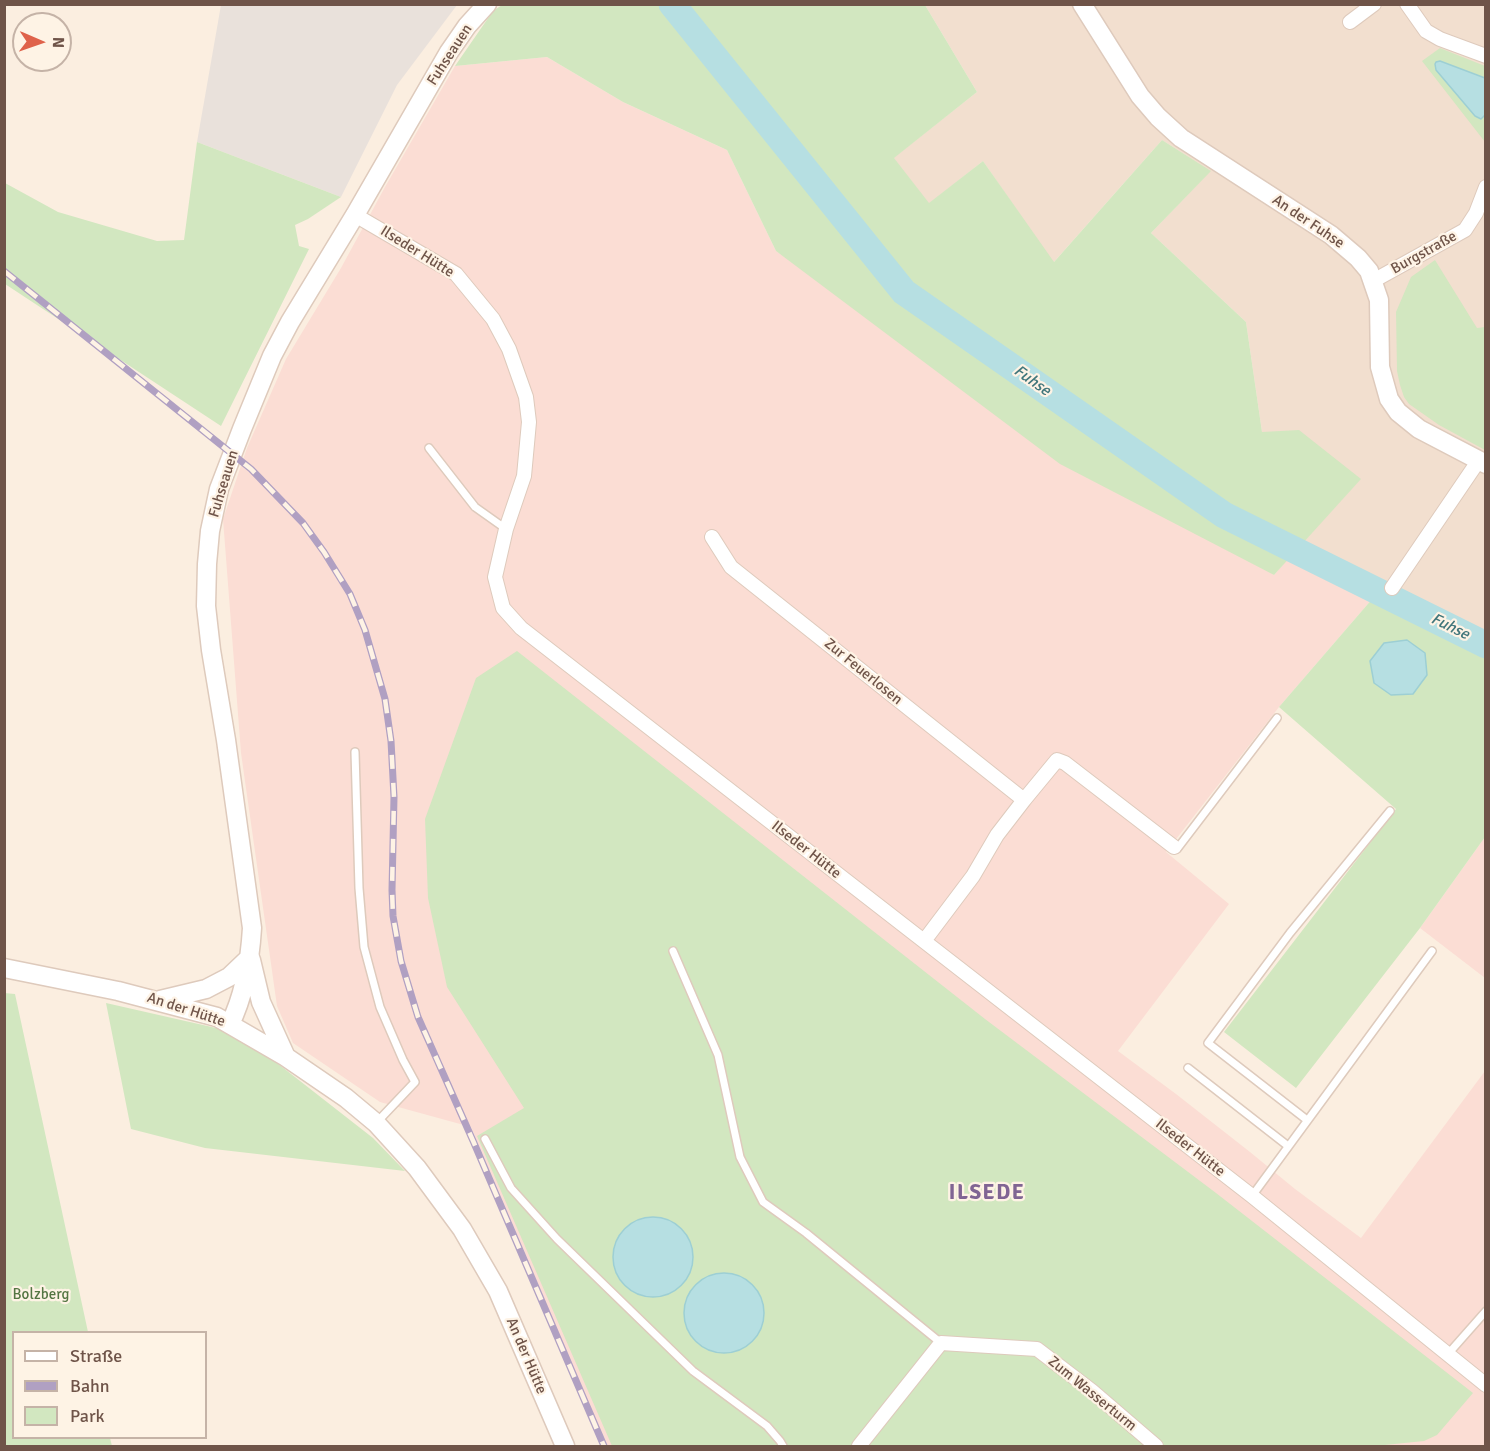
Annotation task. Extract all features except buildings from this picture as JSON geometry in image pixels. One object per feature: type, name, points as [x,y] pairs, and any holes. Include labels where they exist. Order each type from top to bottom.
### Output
[{"type":"street","name":"Fuhseauen","points":[[230,1024],[238,1007],[250,957],[252,928],[206,606],[210,531],[219,489],[272,356],[290,322],[449,52],[467,26],[487,4]]},
{"type":"street","name":"An der Fuhse","points":[[1082,4],[1140,96],[1158,117],[1181,138],[1331,235],[1358,258],[1369,271],[1379,300],[1380,367],[1389,399],[1398,412],[1419,429],[1482,462],[1392,588]]},
{"type":"street","points":[[1350,22],[1374,4]]},
{"type":"street","points":[[1407,4],[1426,31],[1440,39],[1485,56]]},
{"type":"street","name":"Burgstraße","points":[[1373,281],[1465,230],[1476,213],[1485,188]]},
{"type":"street","name":"Ilseder Hütte","points":[[355,214],[456,274],[492,320],[509,349],[526,397],[529,422],[524,476],[506,529],[495,577],[503,608],[521,628],[1252,1196],[1485,1385]]},
{"type":"street","name":"Zur Feuerlosen","points":[[712,537],[731,567],[1024,800]]},
{"type":"street","points":[[924,941],[973,876],[997,835],[1057,760],[1065,763],[1174,847]]},
{"type":"street","points":[[158,1000],[206,989],[229,977],[250,957],[261,1002],[286,1057]]},
{"type":"street","name":"An der Hütte","points":[[4,968],[158,1000],[217,1017],[286,1057],[346,1098],[376,1123],[417,1168],[462,1229],[498,1291],[564,1446]]},
{"type":"street","points":[[859,1446],[941,1343]]},
{"type":"street","name":"Zum Wasserturm","points":[[941,1343],[1037,1349],[1092,1391],[1156,1446]]},
{"type":"lane","points":[[429,448],[475,507],[506,529]]},
{"type":"lane","points":[[1174,847],[1177,849],[1277,718]]},
{"type":"lane","points":[[355,752],[359,888],[364,948],[380,1007],[415,1082],[376,1123]]},
{"type":"lane","points":[[1307,1120],[1208,1043],[1290,933],[1390,812]]},
{"type":"lane","points":[[673,951],[718,1055],[740,1157],[763,1202],[806,1233],[941,1343]]},
{"type":"lane","points":[[1252,1196],[1432,951]]},
{"type":"lane","points":[[1188,1068],[1288,1146]]},
{"type":"lane","points":[[485,1139],[511,1188],[557,1239],[693,1371],[766,1426],[783,1446]]},
{"type":"lane","points":[[1448,1355],[1485,1311]]},
{"type":"shaded area","points":[[221,4],[457,5],[397,85],[341,197],[197,142]]},
{"type":"shaded area","points":[[925,5],[1485,5],[1485,650],[1289,557],[1360,479],[1262,432],[1246,322],[1151,233],[1210,171],[1162,140],[1053,263],[983,161],[929,204],[893,158],[977,92]]},
{"type":"shaded area","points":[[547,57],[623,102],[727,150],[776,251],[1274,575],[1289,557],[1373,598],[1279,707],[1166,852],[1229,904],[1118,1051],[1361,1238],[1485,1071],[1485,1446],[605,1446],[471,1127],[380,1102],[293,1043],[277,1006],[241,753],[223,519],[247,448],[286,359],[341,268],[455,66]]},
{"type":"shaded area","points":[[1485,837],[1485,978],[1420,928]]},
{"type":"green space","points":[[502,5],[925,5],[977,92],[894,158],[929,203],[983,161],[1054,262],[1162,140],[1211,171],[1151,233],[1246,322],[1262,432],[1299,430],[1361,479],[1274,575],[1060,464],[776,251],[727,150],[623,102],[547,57],[455,66],[493,11]]},
{"type":"green space","points":[[1440,48],[1485,66],[1485,142],[1422,61]]},
{"type":"green space","points":[[197,142],[341,197],[295,225],[299,246],[309,249],[221,426],[5,284],[5,183],[58,212],[157,241],[184,240]]},
{"type":"green space","points":[[1435,260],[1477,328],[1485,327],[1485,450],[1439,425],[1409,404],[1400,385],[1397,371],[1396,312],[1411,277]]},
{"type":"green space","points":[[1373,598],[1485,650],[1485,837],[1420,928],[1296,1088],[1224,1032],[1396,809],[1279,707]]},
{"type":"green space","points":[[517,651],[985,1019],[1216,1193],[1473,1393],[1437,1435],[1424,1441],[1375,1446],[612,1446],[477,1136],[524,1108],[447,987],[428,898],[425,819],[476,678]]},
{"type":"green space","name":"Bolzberg","points":[[4,993],[15,994],[88,1331],[12,1331],[12,1439],[110,1439],[112,1446],[5,1446]]},
{"type":"green space","points":[[106,1003],[225,1030],[245,1038],[373,1138],[405,1171],[205,1148],[131,1129]]},
{"type":"water","points":[[1440,61],[1485,78],[1485,115],[1481,119],[1475,116],[1436,70],[1435,64]]},
{"type":"water","points":[[1407,640],[1425,653],[1427,675],[1413,694],[1391,695],[1374,683],[1370,661],[1384,643]]},
{"type":"water","points":[[653,1217],[668,1220],[681,1229],[690,1242],[693,1257],[690,1272],[681,1285],[668,1294],[653,1297],[638,1294],[625,1285],[616,1272],[613,1257],[616,1242],[625,1229],[638,1220]]},
{"type":"water","points":[[724,1273],[739,1276],[752,1285],[761,1298],[764,1313],[761,1328],[752,1341],[739,1350],[724,1353],[709,1350],[696,1341],[687,1328],[684,1313],[687,1298],[696,1285],[709,1276]]},
{"type":"waterway","name":"Fuhse","points":[[672,4],[904,292],[1224,515],[1486,645]]},
{"type":"railway","points":[[4,271],[251,469],[303,523],[350,594],[365,630],[385,699],[391,741],[394,797],[393,916],[401,961],[418,1017],[604,1446]]},
{"type":"district","name":"ILSEDE","points":[[987,1193]]}]
